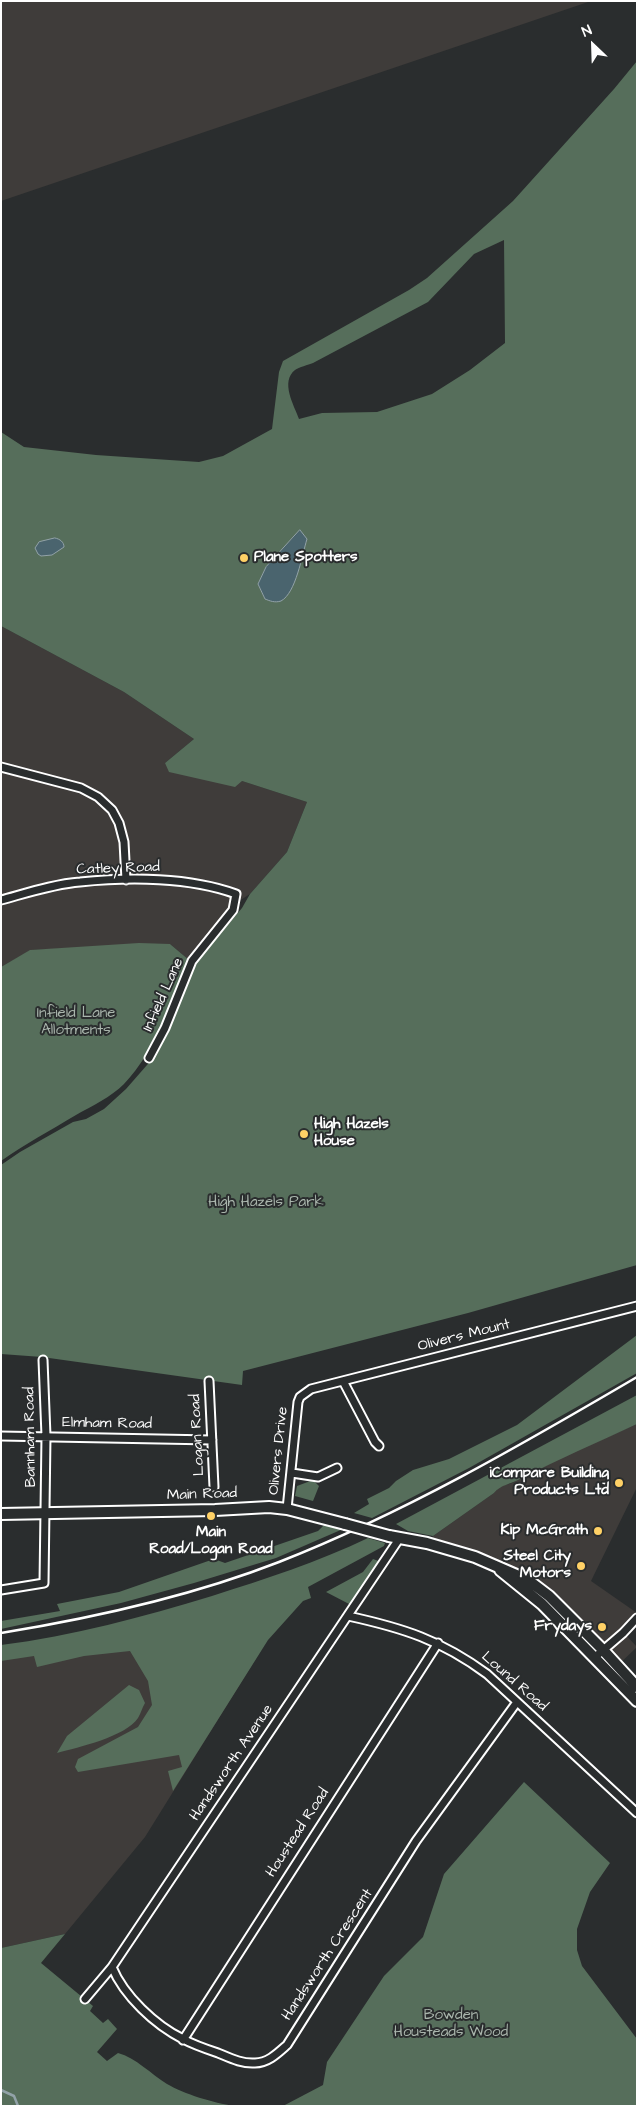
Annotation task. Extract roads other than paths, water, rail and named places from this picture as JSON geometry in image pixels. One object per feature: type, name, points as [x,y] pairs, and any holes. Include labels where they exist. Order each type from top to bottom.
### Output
[{"type":"main road","name":"Main Road","points":[[1,1514],[287,1509],[394,1537],[443,1547],[519,1575],[535,1585],[603,1650],[637,1687]]},
{"type":"main road","points":[[496,1566],[542,1604],[637,1701]]},
{"type":"street","points":[[1,768],[81,788],[98,797],[112,810],[119,824],[124,842],[126,880]]},
{"type":"street","name":"Catley Road","points":[[1,900],[79,882],[126,880],[178,881],[216,886],[236,894]]},
{"type":"street","name":"Infield Lane","points":[[148,1058],[165,1028],[192,962],[233,910],[236,894]]},
{"type":"street","name":"Olivers Mount","points":[[300,1397],[312,1389],[637,1306]]},
{"type":"street","name":"Bannham Road","points":[[1,1590],[44,1583],[46,1436],[43,1360]]},
{"type":"street","name":"Logan Road","points":[[209,1381],[214,1487]]},
{"type":"street","points":[[343,1381],[375,1442],[380,1446]]},
{"type":"street","name":"Olivers Drive","points":[[287,1509],[300,1397]]},
{"type":"street","name":"Elmham Road","points":[[1,1436],[212,1440]]},
{"type":"street","points":[[292,1473],[318,1477],[337,1468]]},
{"type":"street","name":"Handsworth Avenue","points":[[85,1999],[112,1967],[348,1616],[394,1537]]},
{"type":"street","name":"Lound Road","points":[[348,1616],[402,1628],[438,1643],[462,1656],[487,1674],[637,1813]]},
{"type":"street","points":[[594,1658],[637,1618]]},
{"type":"street","name":"Houstead Road","points":[[183,2040],[438,1643]]},
{"type":"street","name":"Handsworth Crescent","points":[[112,1967],[116,1978],[142,2009],[183,2040],[238,2061],[257,2063],[267,2060],[287,2045],[416,1842],[518,1702]]},
{"type":"water","points":[[300,530],[307,539],[298,573],[291,590],[281,601],[275,602],[265,599],[258,584],[266,567]]},
{"type":"water","points":[[55,538],[61,541],[64,547],[52,555],[41,556],[38,554],[35,548],[39,542]]},
{"type":"waterway","points":[[1,2090],[14,2096],[18,2106]]},
{"type":"railway","points":[[1,1633],[142,1605],[212,1585],[279,1562],[326,1543],[417,1500],[550,1428],[637,1377]]},
{"type":"place","name":"Plane Spotters","points":[[244,558]]},
{"type":"place","name":"High Hazels House","points":[[304,1134]]},
{"type":"place","name":"iCompare Building Products Ltd","points":[[619,1483]]},
{"type":"place","name":"Main Road/Logan Road","points":[[211,1516]]},
{"type":"place","name":"Kip McGrath","points":[[598,1531]]},
{"type":"place","name":"Steel City Motors","points":[[581,1566]]},
{"type":"place","name":"Frydays","points":[[602,1627]]},
{"type":"park label","name":"Infield Lane Allotments","points":[[76,1022]]},
{"type":"park label","name":"High Hazels Park","points":[[266,1203]]},
{"type":"park label","name":"Bowden Housteads Wood","points":[[451,2024]]}]
